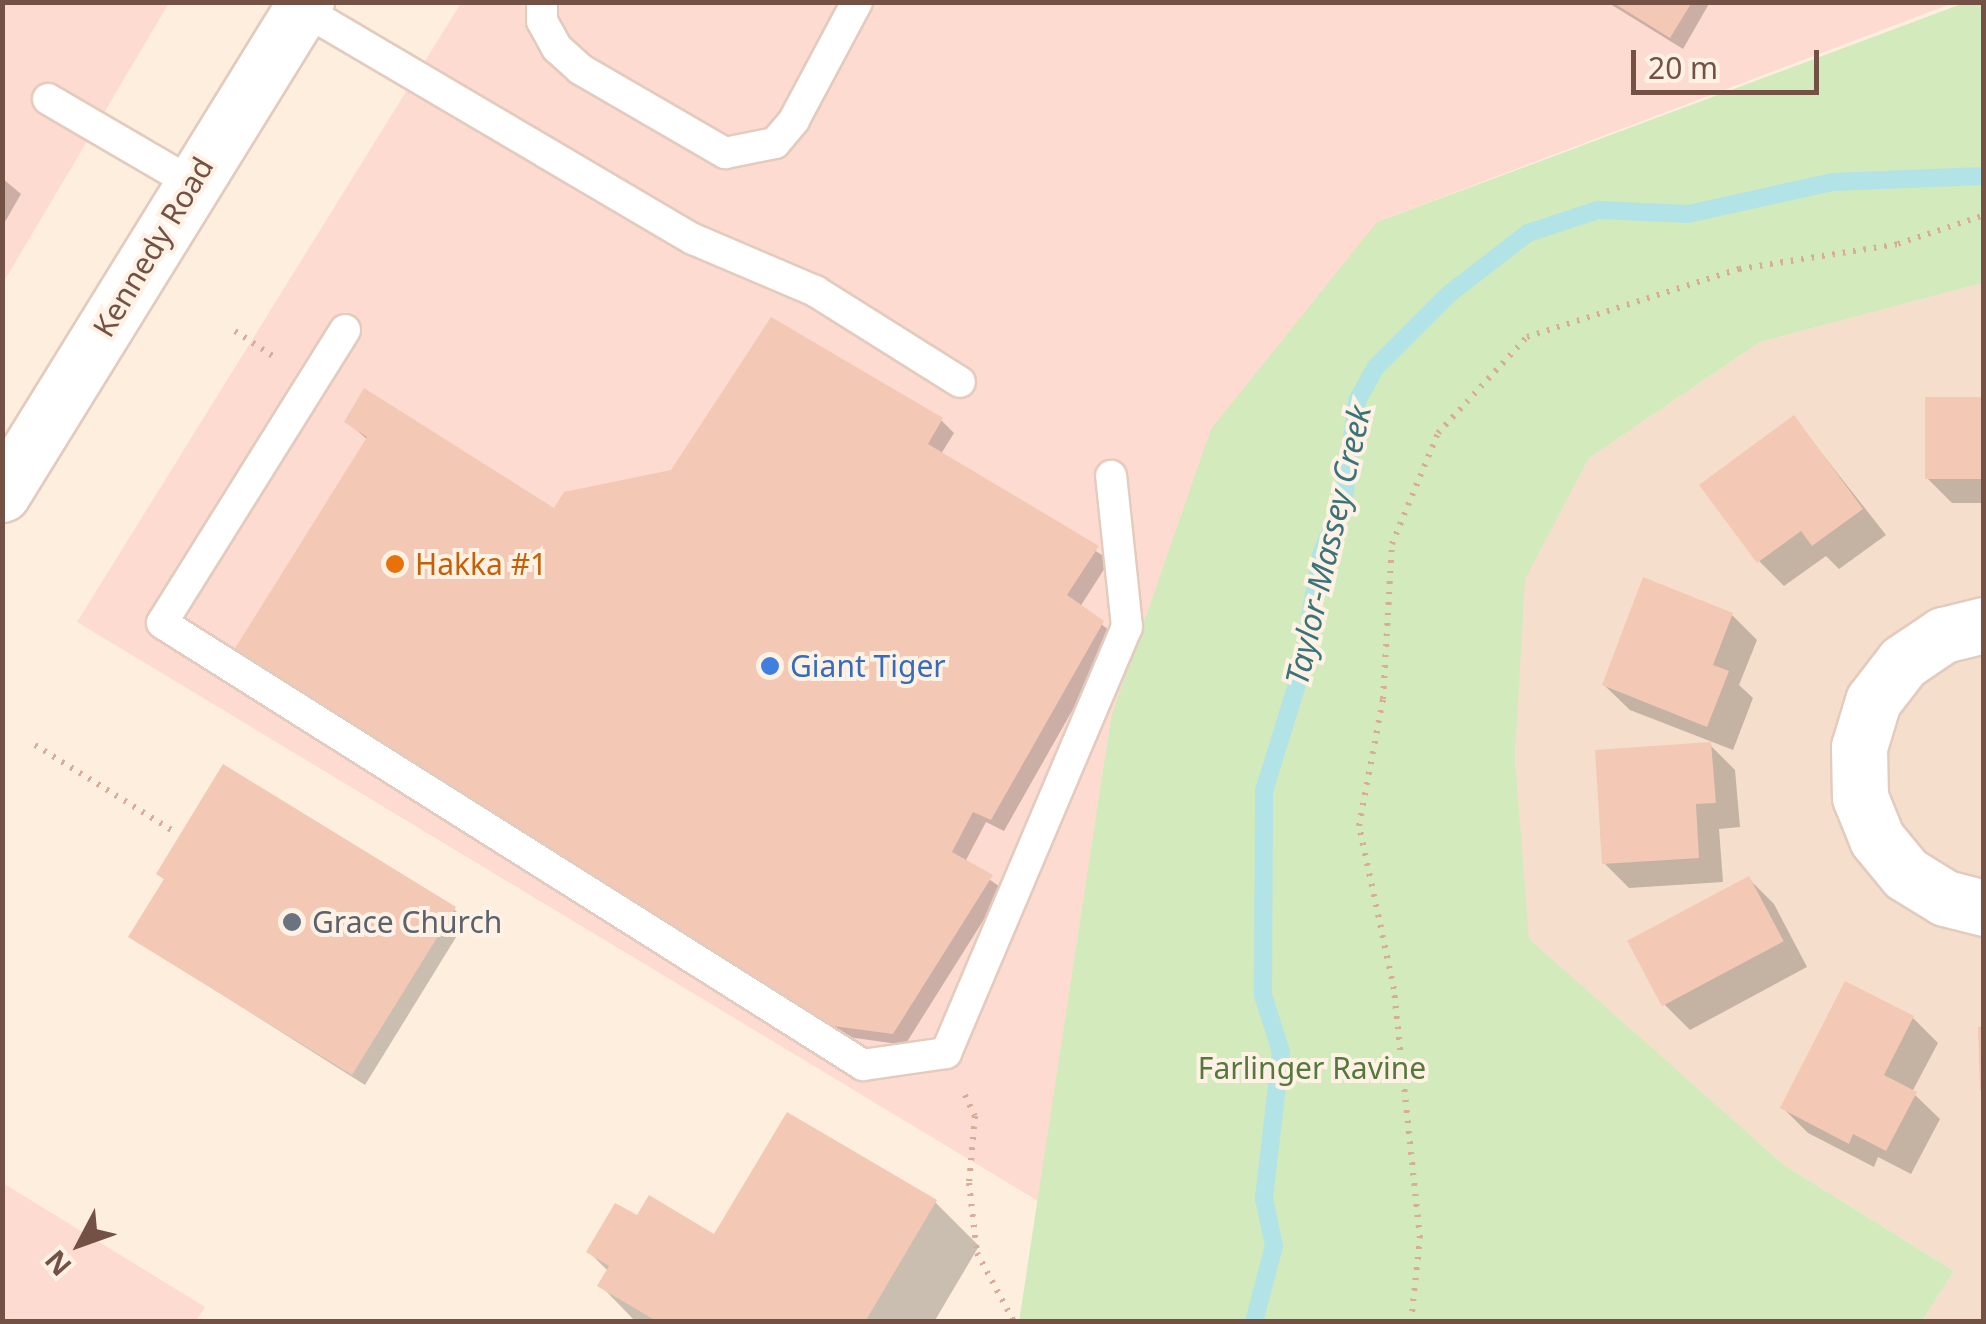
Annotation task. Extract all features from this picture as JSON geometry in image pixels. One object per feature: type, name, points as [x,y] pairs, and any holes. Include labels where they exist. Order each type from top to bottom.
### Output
[{"type":"main road","name":"Kennedy Road","points":[[2,494],[300,5]]},
{"type":"main road","points":[[1984,625],[1943,635],[1902,662],[1873,701],[1858,748],[1860,797],[1876,839],[1906,874],[1944,898],[1984,908]]},
{"type":"lane","points":[[542,2],[542,21],[557,48],[580,68],[725,154],[775,143],[794,120],[857,2]]},
{"type":"lane","points":[[300,5],[692,239],[815,291],[960,382]]},
{"type":"lane","points":[[48,99],[192,184]]},
{"type":"lane","points":[[345,330],[162,623],[863,1065],[946,1052],[1127,627],[1111,476]]},
{"type":"path","points":[[1412,1322],[1420,1238],[1394,989],[1359,826],[1383,698],[1392,544],[1438,432],[1527,338],[1739,269],[1898,244],[1984,215]]},
{"type":"path","points":[[35,744],[173,831]]},
{"type":"path","points":[[946,1052],[975,1116],[969,1184],[977,1253],[1014,1322]]},
{"type":"shaded area","points":[[3,3],[169,3],[3,283]]},
{"type":"shaded area","points":[[461,3],[1953,3],[1377,222],[1111,717],[1038,1201],[77,622]]},
{"type":"shaded area","points":[[1983,283],[1983,1321],[1922,1321],[1954,1271],[1784,1165],[1528,939],[1515,758],[1524,579],[1589,458],[1760,342]]},
{"type":"shaded area","points":[[3,1183],[205,1307],[196,1321],[3,1321]]},
{"type":"green space","name":"Farlinger Ravine","points":[[1964,3],[1983,3],[1983,283],[1760,342],[1589,458],[1525,579],[1515,758],[1529,939],[1784,1165],[1954,1271],[1922,1321],[1019,1322],[1111,717],[1211,429],[1377,222]]},
{"type":"building","points":[[1612,2],[1692,2],[1670,38]]},
{"type":"building","points":[[771,317],[943,418],[928,444],[1099,546],[1067,595],[1104,621],[991,820],[973,812],[952,852],[993,875],[893,1034],[833,1026],[234,650],[367,437],[344,422],[364,388],[554,508],[564,492],[671,470]]},
{"type":"building","points":[[1925,397],[1984,397],[1984,479],[1925,479]]},
{"type":"building","points":[[1794,415],[1863,509],[1812,546],[1801,531],[1757,563],[1699,485]]},
{"type":"building","points":[[1643,577],[1733,613],[1713,665],[1729,671],[1707,727],[1602,685]]},
{"type":"building","points":[[1711,742],[1716,803],[1696,804],[1699,858],[1602,864],[1595,750]]},
{"type":"building","name":"Grace Church","points":[[223,764],[456,907],[352,1075],[128,937],[164,879],[156,874]]},
{"type":"building","points":[[1749,876],[1784,941],[1662,1006],[1627,941]]},
{"type":"building","points":[[1845,981],[1914,1016],[1884,1075],[1917,1092],[1886,1151],[1853,1134],[1849,1144],[1780,1108]]},
{"type":"building","points":[[1984,1026],[1984,1091],[1980,1091],[1978,1027]]},
{"type":"building","points":[[787,1112],[937,1200],[865,1322],[658,1322],[597,1286],[609,1266],[586,1252],[615,1203],[637,1215],[649,1195],[714,1234]]},
{"type":"waterway","name":"Taylor-Massey Creek","points":[[1254,1322],[1274,1246],[1264,1198],[1281,1052],[1263,995],[1264,791],[1300,675],[1321,555],[1344,498],[1357,401],[1376,367],[1449,294],[1528,233],[1598,210],[1688,214],[1832,182],[1984,176]]},
{"type":"place","name":"Hakka #1","points":[[395,564]]},
{"type":"place","name":"Giant Tiger","points":[[770,666]]},
{"type":"place","name":"Grace Church","points":[[292,922]]}]
